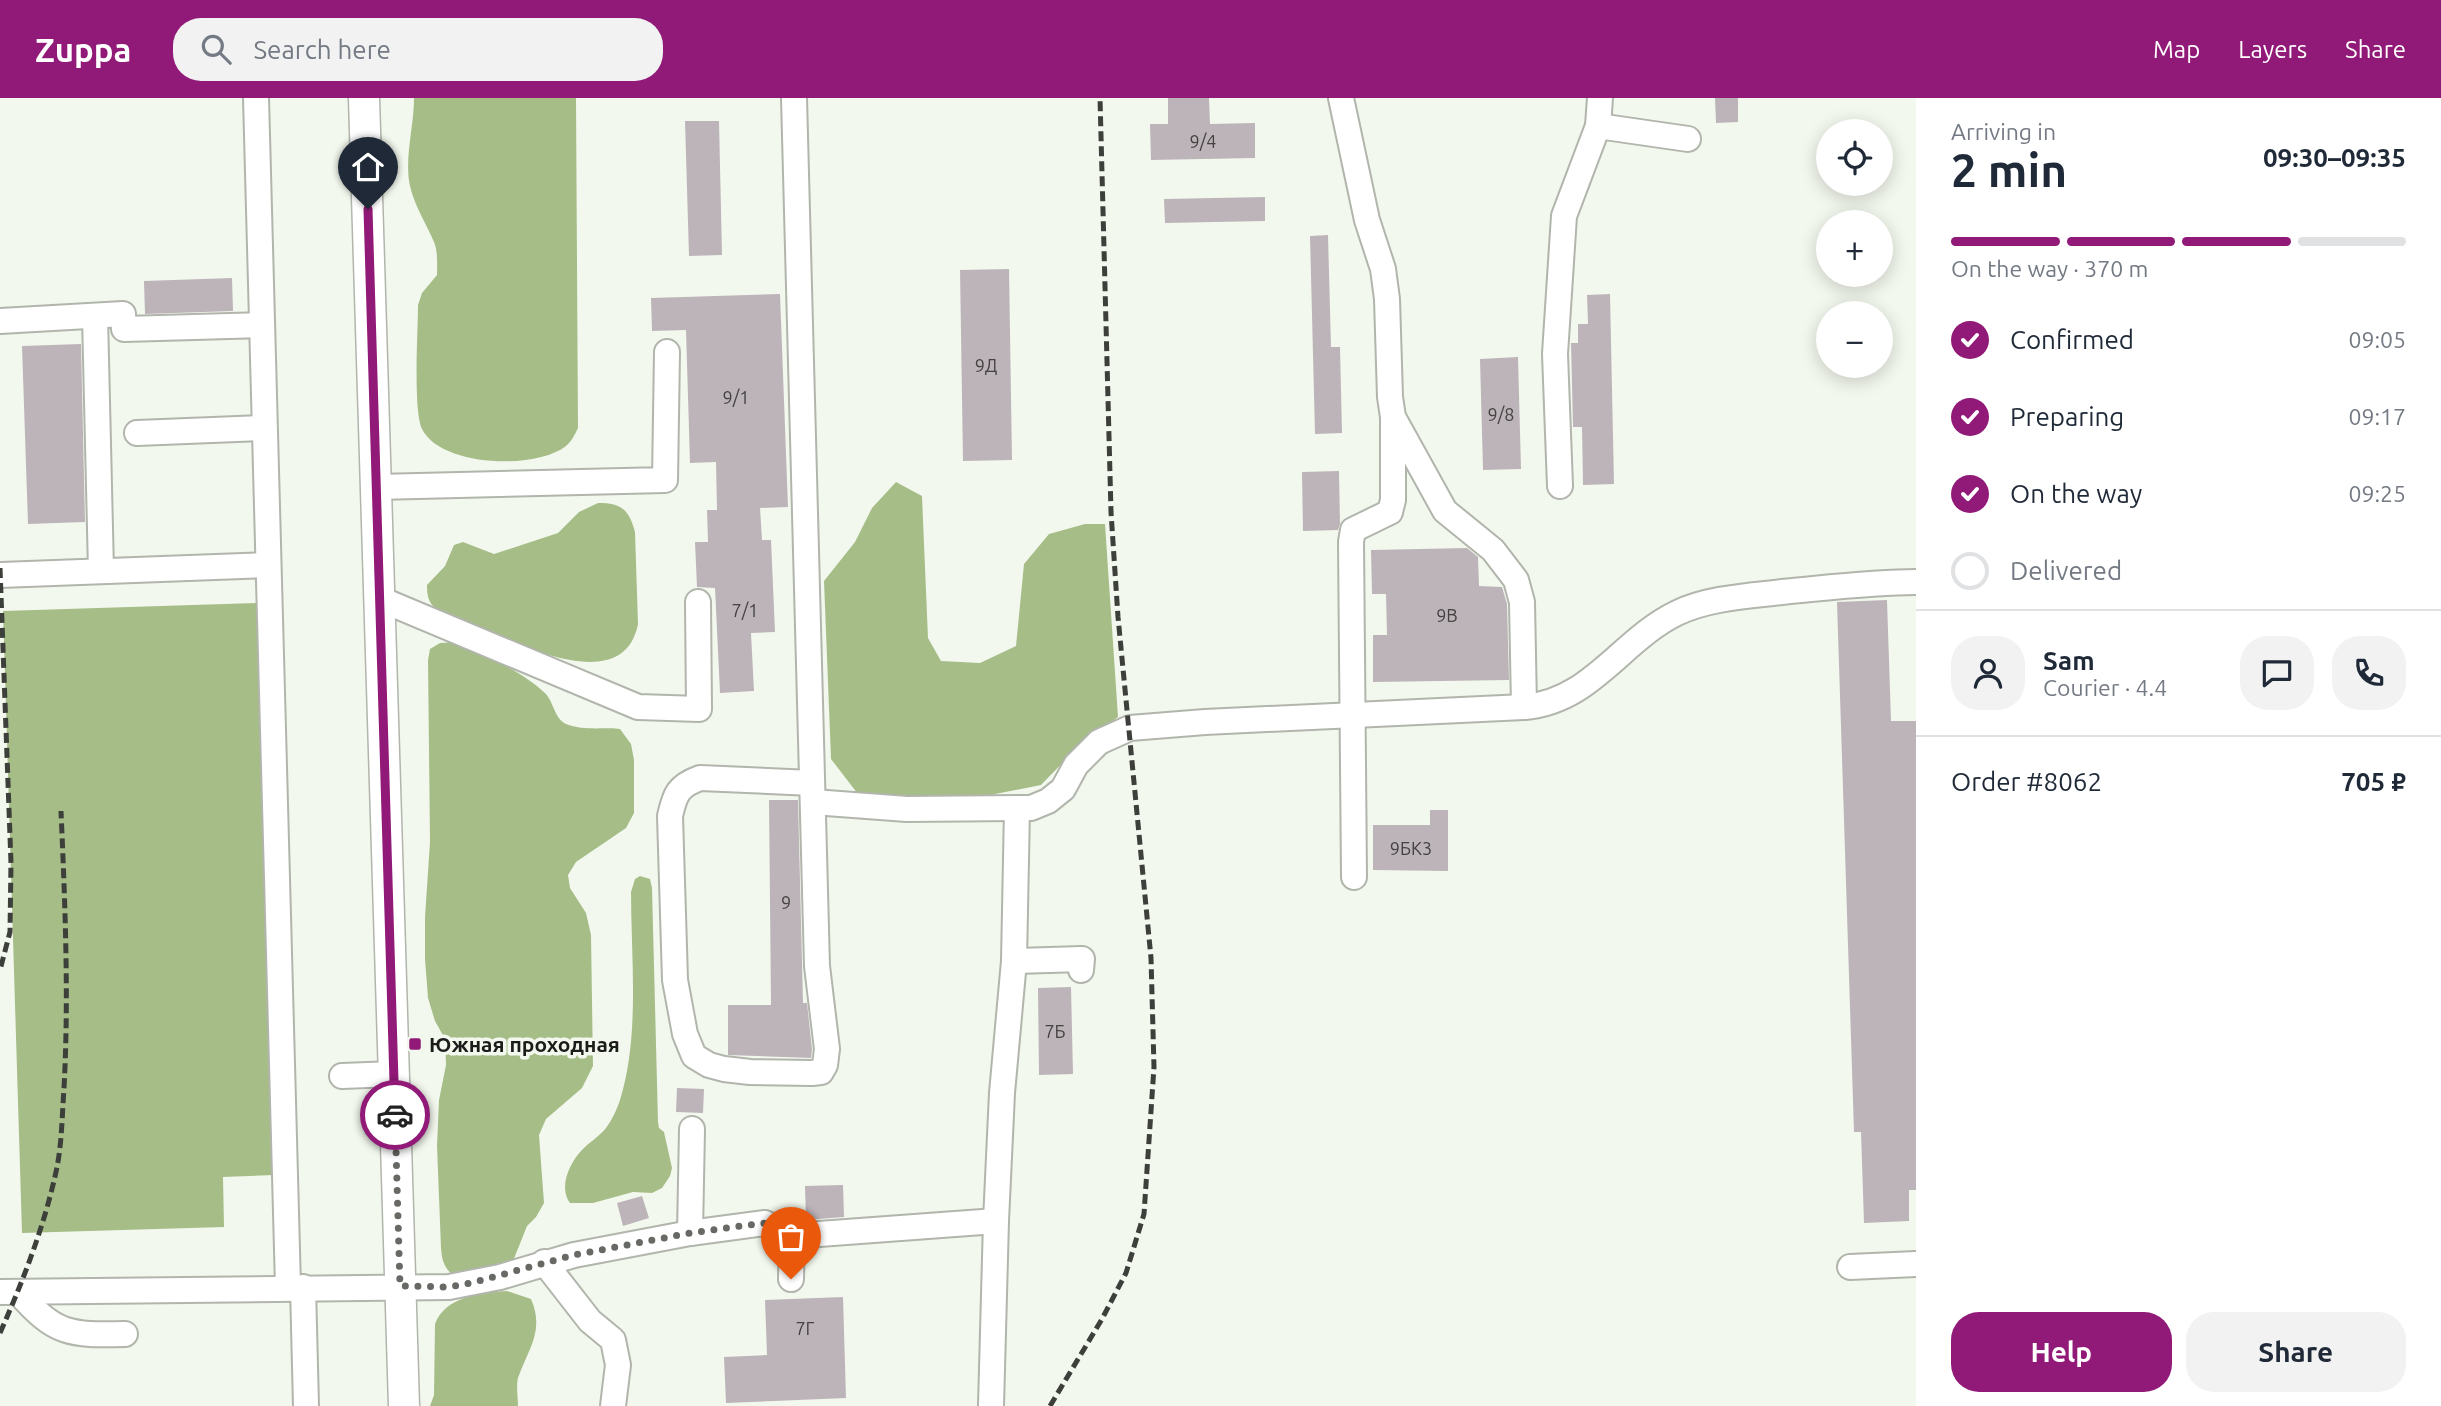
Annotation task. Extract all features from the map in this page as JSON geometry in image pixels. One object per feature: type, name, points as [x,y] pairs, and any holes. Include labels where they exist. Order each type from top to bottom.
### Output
[{"type":"main road","points":[[364,98],[404,1406]]},
{"type":"street","points":[[256,98],[267,565],[296,1287],[306,1406]]},
{"type":"street","points":[[794,98],[813,793],[817,966],[827,1049],[825,1065],[821,1072],[750,1072],[709,1065],[695,1056],[685,1034],[675,980],[670,816],[674,797],[685,783],[700,778],[813,793],[907,808],[1031,808],[1048,801],[1063,789],[1076,765],[1099,743],[1130,728],[1524,707],[1552,703],[1582,686],[1654,627],[1678,613],[1704,604],[1807,590],[1916,582]]},
{"type":"street","points":[[1341,98],[1367,220],[1383,269],[1393,417],[1393,500],[1390,512],[1353,530],[1351,542],[1354,877]]},
{"type":"street","points":[[1560,486],[1555,354],[1564,216],[1598,126],[1600,98]]},
{"type":"street","points":[[1598,126],[1688,139]]},
{"type":"street","points":[[0,321],[123,314],[124,329],[262,325]]},
{"type":"street","points":[[95,316],[101,571]]},
{"type":"street","points":[[377,487],[665,480],[667,352]]},
{"type":"street","points":[[1393,417],[1445,511],[1493,550],[1516,580],[1522,602],[1524,707]]},
{"type":"street","points":[[137,433],[264,428]]},
{"type":"street","points":[[0,576],[267,565]]},
{"type":"street","points":[[380,599],[638,707],[699,709],[698,602]]},
{"type":"street","points":[[992,1406],[996,1222],[1002,1093],[1014,961],[1017,809]]},
{"type":"street","points":[[1014,961],[1082,959],[1081,970]]},
{"type":"street","points":[[342,1076],[394,1074]]},
{"type":"street","points":[[690,1233],[692,1129]]},
{"type":"street","points":[[9,1292],[449,1287],[544,1262],[690,1233],[765,1223],[792,1236],[996,1222]]},
{"type":"street","points":[[791,1279],[792,1236]]},
{"type":"street","points":[[544,1262],[590,1321],[613,1340],[618,1365],[613,1406]]},
{"type":"street","points":[[1850,1267],[1916,1264]]},
{"type":"street","points":[[9,1292],[63,1331],[89,1335],[125,1334]]},
{"type":"green space","points":[[414,98],[576,98],[578,428],[566,446],[552,454],[512,461],[468,457],[448,451],[432,442],[422,429],[417,388],[418,305],[422,293],[437,275],[437,258],[435,246],[415,201],[408,176]]},
{"type":"green space","points":[[896,482],[922,496],[928,638],[941,661],[980,663],[1016,646],[1024,564],[1049,534],[1085,524],[1105,524],[1118,717],[1079,746],[1041,785],[970,799],[861,798],[831,759],[824,581],[855,542],[872,508]]},
{"type":"green space","points":[[598,503],[613,504],[623,509],[635,532],[638,624],[630,645],[616,657],[597,662],[576,661],[532,650],[457,621],[442,614],[431,604],[427,585],[445,566],[454,545],[463,542],[494,554],[558,533],[579,512]]},
{"type":"green space","points":[[257,603],[274,1175],[223,1177],[224,1227],[22,1233],[3,611]]},
{"type":"green space","points":[[455,642],[525,677],[545,693],[559,718],[566,724],[586,728],[620,729],[631,744],[634,760],[634,813],[626,828],[576,862],[568,875],[570,888],[586,913],[591,935],[593,1066],[582,1088],[546,1119],[539,1135],[544,1203],[527,1226],[513,1261],[455,1277],[444,1264],[441,1248],[437,1146],[439,1100],[446,1065],[445,1039],[435,1021],[428,998],[425,917],[430,842],[428,660],[430,649],[440,643]]},
{"type":"green space","points":[[640,876],[650,879],[652,888],[658,1122],[659,1128],[664,1132],[672,1168],[662,1188],[652,1193],[633,1192],[593,1203],[570,1203],[565,1182],[570,1168],[578,1155],[610,1122],[620,1100],[626,1075],[633,997],[631,892],[635,879]]},
{"type":"green space","points":[[507,1291],[531,1299],[535,1310],[534,1340],[518,1378],[518,1406],[430,1406],[434,1395],[435,1324],[440,1315],[455,1302],[465,1298]]},
{"type":"building","points":[[1168,98],[1209,98],[1210,124],[1255,123],[1255,158],[1151,160],[1150,124],[1168,124]]},
{"type":"building","points":[[1715,98],[1738,98],[1738,122],[1716,123]]},
{"type":"building","points":[[685,121],[719,121],[722,255],[689,256]]},
{"type":"building","points":[[1265,197],[1265,221],[1165,223],[1164,199]]},
{"type":"building","points":[[1328,235],[1331,347],[1340,347],[1342,433],[1315,434],[1310,236]]},
{"type":"building","points":[[1009,269],[1012,460],[963,461],[960,270]]},
{"type":"building","points":[[232,278],[233,311],[145,314],[144,281]]},
{"type":"building","points":[[780,294],[788,507],[760,508],[762,540],[771,540],[775,632],[751,633],[754,691],[720,693],[715,588],[697,587],[695,542],[708,542],[707,510],[717,510],[716,462],[690,463],[686,330],[652,331],[651,298]]},
{"type":"building","points":[[1610,294],[1614,484],[1583,485],[1582,427],[1573,427],[1571,343],[1578,343],[1578,324],[1588,324],[1587,295]]},
{"type":"building","points":[[81,344],[85,522],[28,524],[22,346]]},
{"type":"building","points":[[1518,357],[1521,469],[1483,470],[1480,359]]},
{"type":"building","points":[[1339,471],[1338,530],[1303,531],[1302,472]]},
{"type":"building","points":[[1467,548],[1478,557],[1479,586],[1502,587],[1507,604],[1509,680],[1373,682],[1373,635],[1387,635],[1386,594],[1372,594],[1371,550]]},
{"type":"building","points":[[1887,600],[1891,721],[1916,721],[1916,1190],[1909,1190],[1909,1221],[1864,1223],[1861,1132],[1854,1132],[1837,602]]},
{"type":"building","points":[[769,800],[798,800],[803,1003],[807,1003],[811,1058],[728,1055],[728,1005],[771,1005]]},
{"type":"building","points":[[1430,810],[1448,810],[1448,871],[1373,870],[1373,825],[1430,825]]},
{"type":"building","points":[[1071,987],[1073,1074],[1039,1075],[1038,988]]},
{"type":"building","points":[[677,1088],[704,1089],[703,1113],[676,1112]]},
{"type":"building","points":[[843,1185],[844,1217],[806,1220],[805,1186]]},
{"type":"building","points":[[642,1196],[649,1218],[623,1226],[617,1203]]},
{"type":"building","points":[[843,1297],[846,1398],[726,1403],[724,1357],[767,1355],[765,1300]]},
{"type":"railway","points":[[1050,1406],[1126,1273],[1144,1214],[1154,1067],[1151,958],[1118,617],[1111,512],[1100,98]]},
{"type":"railway","points":[[0,568],[11,863],[10,932],[0,970]]},
{"type":"railway","points":[[0,1333],[39,1233],[60,1151],[66,1019],[61,811]]},
{"type":"way so far","points":[[395,1115],[400,1286],[449,1287],[500,1277],[574,1255],[690,1233],[765,1223],[792,1236],[791,1279]]},
{"type":"place","name":"Южная проходная","points":[[415,1044]]},
{"type":"route","points":[[368,209],[395,1115]]}]
